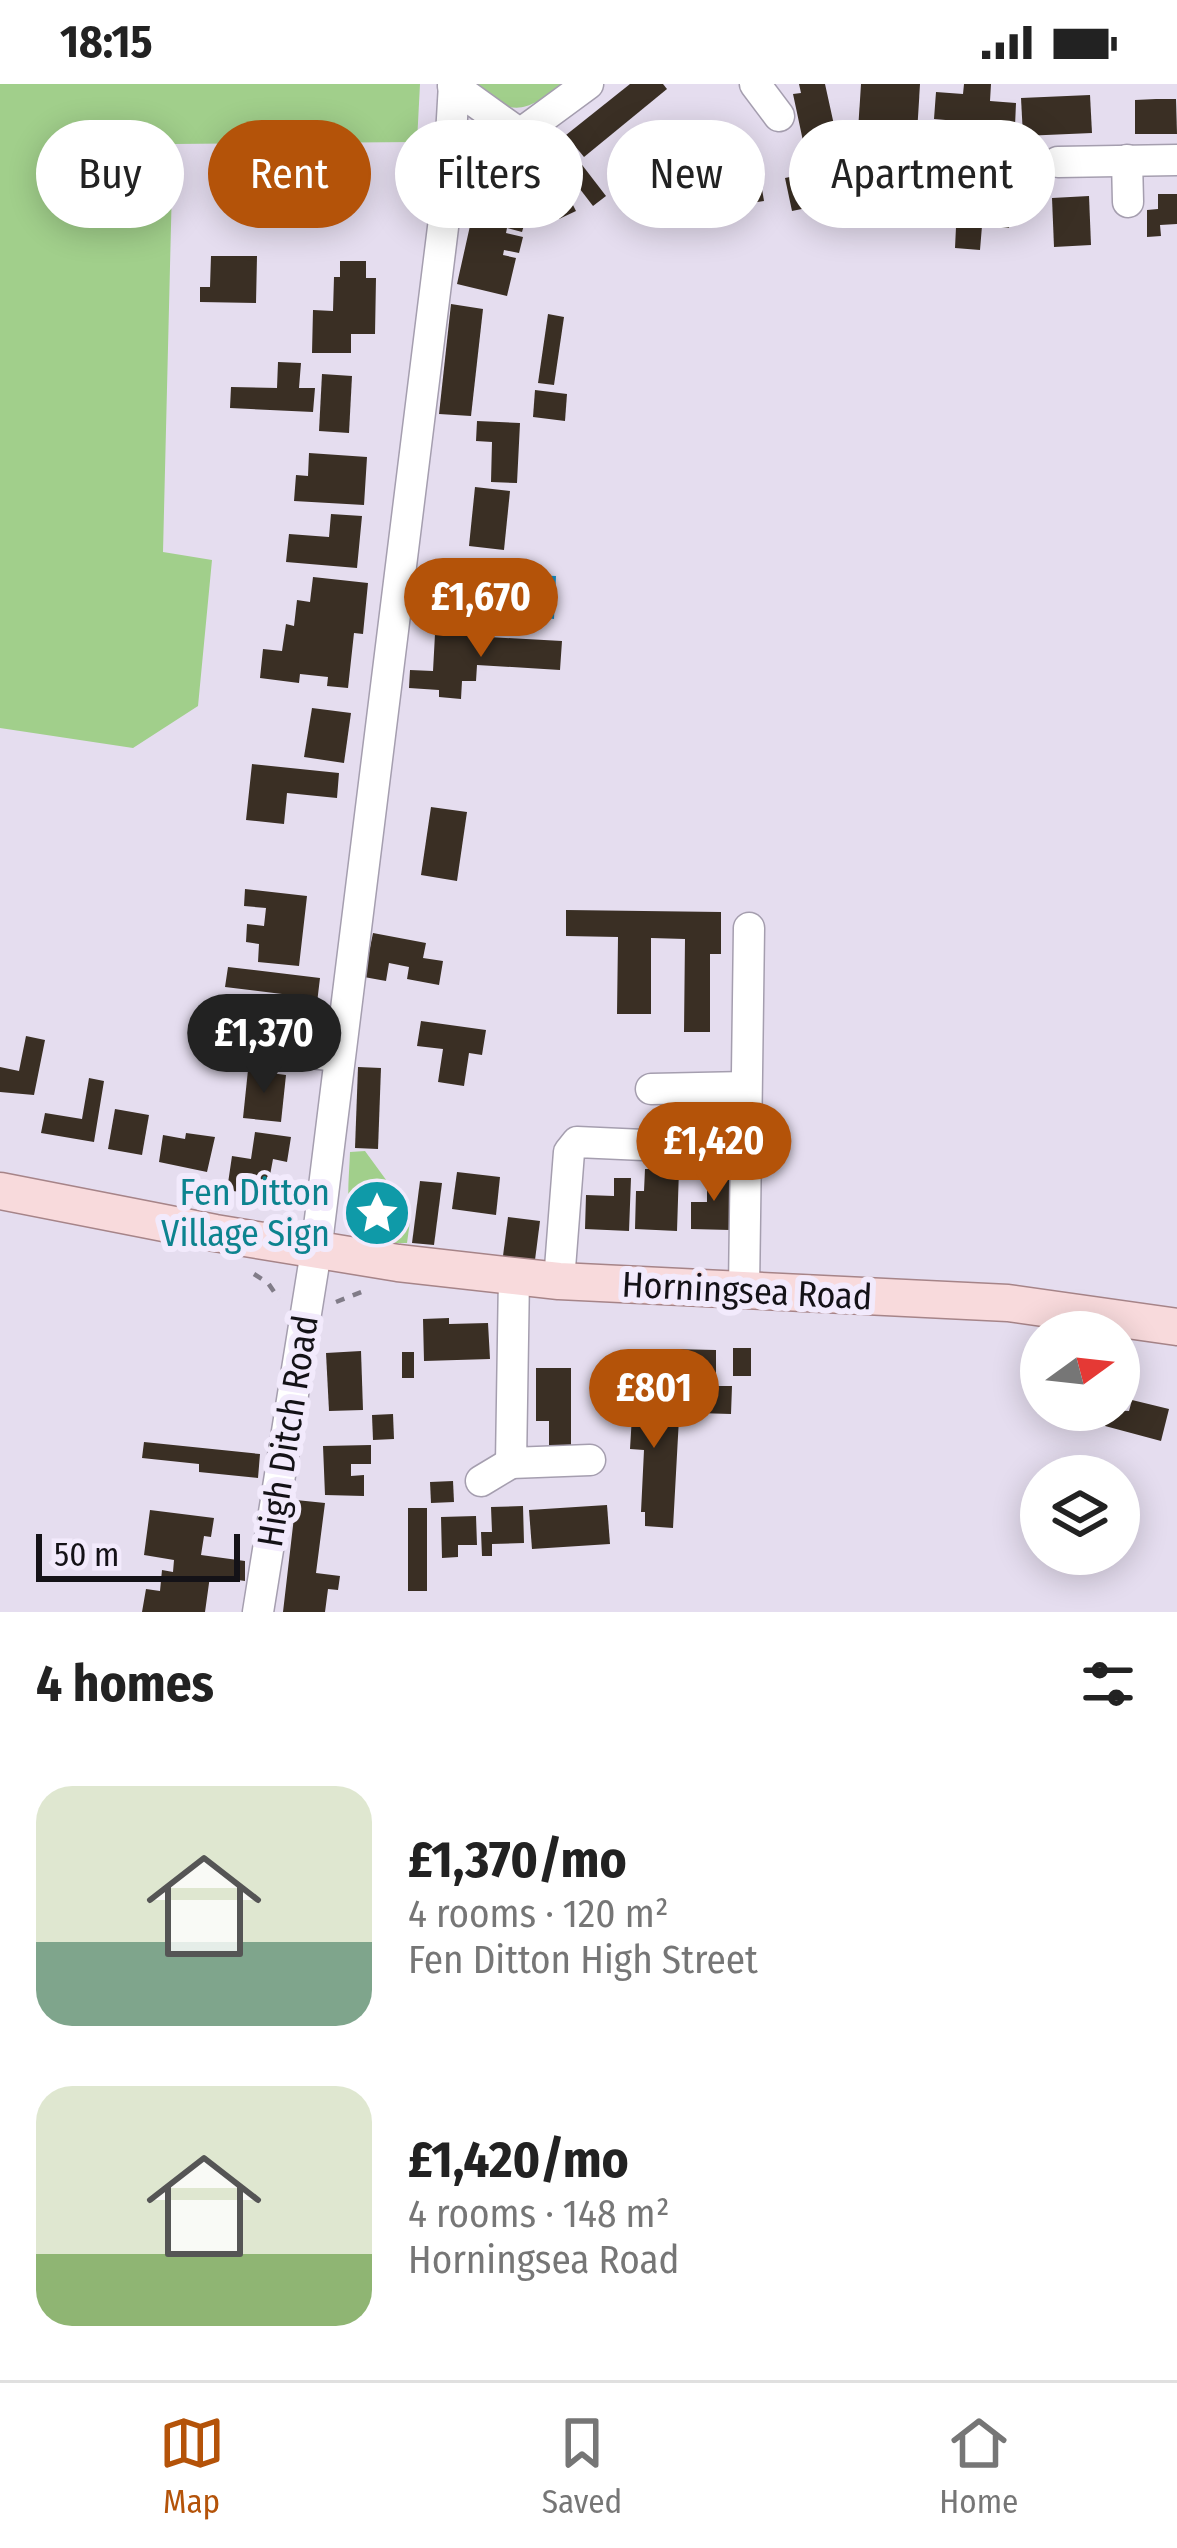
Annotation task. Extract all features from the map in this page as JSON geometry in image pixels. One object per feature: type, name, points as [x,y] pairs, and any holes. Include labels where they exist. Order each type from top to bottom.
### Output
[{"type":"main road","name":"Horningsea Road","points":[[0,1191],[316,1251],[514,1276],[1008,1303],[1177,1327]]},
{"type":"street","points":[[539,120],[588,84]]},
{"type":"street","points":[[755,84],[779,116]]},
{"type":"street","points":[[454,85],[501,120]]},
{"type":"street","name":"High Ditch Road","points":[[452,120],[454,85]]},
{"type":"street","points":[[1127,160],[1128,202]]},
{"type":"street","points":[[1058,162],[1177,160]]},
{"type":"street","name":"High Ditch Road","points":[[258,1612],[316,1251],[443,228]]},
{"type":"street","points":[[743,1290],[748,928]]},
{"type":"street","points":[[241,1021],[272,1049],[339,1056]]},
{"type":"street","points":[[651,1088],[746,1087]]},
{"type":"street","points":[[560,1281],[569,1152],[577,1142],[666,1146]]},
{"type":"street","points":[[511,1462],[514,1276]]},
{"type":"street","points":[[481,1481],[511,1462],[590,1460]]},
{"type":"green space","points":[[0,84],[420,84],[418,120],[395,120],[395,142],[371,142],[371,120],[208,120],[208,144],[184,144],[184,120],[36,120],[36,228],[171,228],[163,552],[212,560],[198,706],[133,748],[0,728]]},
{"type":"green space","points":[[473,84],[566,84],[519,108],[499,103]]},
{"type":"green space","points":[[365,1151],[411,1214],[407,1243],[369,1237],[352,1218],[350,1152]]},
{"type":"water","points":[[528,575],[556,576],[554,619],[547,618],[542,624],[528,618]]},
{"type":"building","points":[[630,84],[663,84],[667,89],[629,120],[607,120],[607,138],[584,157],[583,121]]},
{"type":"building","points":[[799,84],[825,84],[833,120],[799,120],[793,94],[801,93]]},
{"type":"building","points":[[861,84],[920,84],[918,120],[859,120]]},
{"type":"building","points":[[964,84],[991,84],[990,101],[1016,103],[1015,120],[934,119],[936,92],[963,94]]},
{"type":"building","points":[[1090,95],[1092,133],[1055,135],[1055,120],[1022,120],[1021,98]]},
{"type":"building","points":[[1176,99],[1177,134],[1135,134],[1135,100]]},
{"type":"building","points":[[583,166],[606,196],[593,206],[583,193]]},
{"type":"building","points":[[1158,194],[1177,194],[1177,224],[1160,225],[1161,236],[1147,237],[1147,210],[1158,209]]},
{"type":"building","points":[[1089,196],[1091,245],[1054,247],[1055,198]]},
{"type":"building","points":[[470,228],[507,228],[506,233],[523,237],[519,253],[504,250],[503,255],[516,258],[507,296],[457,284]]},
{"type":"building","points":[[956,228],[982,228],[980,250],[955,248]]},
{"type":"building","points":[[211,256],[257,256],[256,303],[200,302],[200,287],[210,287]]},
{"type":"building","points":[[340,261],[366,261],[366,278],[376,278],[375,334],[351,334],[351,353],[312,353],[313,310],[333,311],[334,277],[340,277]]},
{"type":"building","points":[[451,304],[483,309],[471,416],[439,414]]},
{"type":"building","points":[[548,314],[564,317],[554,385],[538,383]]},
{"type":"building","points":[[278,362],[301,363],[299,388],[315,388],[313,412],[230,408],[231,387],[277,388]]},
{"type":"building","points":[[322,374],[352,376],[349,433],[319,431]]},
{"type":"building","points":[[535,390],[567,394],[565,421],[533,417]]},
{"type":"building","points":[[477,421],[520,423],[517,483],[491,482],[492,442],[476,441]]},
{"type":"building","points":[[309,453],[367,457],[364,505],[294,501],[296,475],[308,476]]},
{"type":"building","points":[[475,487],[510,491],[504,550],[469,546]]},
{"type":"building","points":[[331,514],[362,516],[357,568],[286,562],[289,534],[329,537]]},
{"type":"building","points":[[313,577],[368,583],[363,634],[354,633],[348,688],[327,686],[328,677],[300,674],[299,683],[260,678],[263,649],[282,651],[286,624],[294,626],[297,600],[310,602]]},
{"type":"building","points":[[435,634],[562,641],[560,670],[477,665],[476,681],[462,681],[461,699],[439,697],[439,690],[409,688],[410,670],[433,671]]},
{"type":"building","points":[[312,708],[351,713],[344,763],[304,757]]},
{"type":"building","points":[[252,764],[339,773],[337,798],[287,793],[284,824],[246,820]]},
{"type":"building","points":[[431,807],[467,812],[457,881],[421,875]]},
{"type":"building","points":[[245,889],[307,896],[299,966],[258,962],[259,944],[246,942],[247,924],[264,926],[266,908],[244,906]]},
{"type":"building","points":[[566,910],[721,912],[721,954],[710,954],[710,1032],[684,1032],[685,939],[651,938],[651,1014],[617,1014],[618,937],[566,936]]},
{"type":"building","points":[[373,933],[426,943],[423,958],[443,961],[439,985],[407,979],[409,967],[389,963],[386,981],[364,977]]},
{"type":"building","points":[[228,967],[320,978],[311,1053],[276,1049],[282,994],[225,987]]},
{"type":"building","points":[[421,1021],[486,1030],[482,1055],[469,1053],[464,1086],[438,1082],[443,1049],[417,1046]]},
{"type":"building","points":[[26,1036],[45,1040],[34,1095],[0,1092],[0,1067],[19,1071]]},
{"type":"building","points":[[358,1067],[381,1068],[378,1149],[355,1148]]},
{"type":"building","points":[[248,1070],[286,1075],[281,1122],[243,1118]]},
{"type":"building","points":[[89,1078],[104,1081],[94,1142],[41,1133],[45,1113],[82,1119]]},
{"type":"building","points":[[115,1109],[149,1115],[142,1155],[108,1149]]},
{"type":"building","points":[[255,1132],[291,1137],[287,1162],[273,1159],[268,1186],[248,1183],[246,1193],[227,1190],[232,1156],[251,1159]]},
{"type":"building","points":[[186,1133],[215,1137],[207,1172],[159,1162],[163,1135],[185,1139]]},
{"type":"building","points":[[645,1169],[679,1169],[677,1231],[635,1229],[636,1191],[644,1191]]},
{"type":"building","points":[[457,1172],[500,1177],[496,1215],[452,1209]]},
{"type":"building","points":[[707,1172],[730,1172],[730,1230],[691,1229],[691,1202],[707,1202]]},
{"type":"building","points":[[614,1178],[631,1178],[629,1231],[585,1229],[586,1195],[614,1196]]},
{"type":"building","points":[[420,1181],[442,1183],[434,1245],[412,1243]]},
{"type":"building","points":[[508,1217],[540,1221],[535,1260],[503,1256]]},
{"type":"building","points":[[449,1318],[449,1324],[488,1323],[490,1359],[424,1361],[423,1319]]},
{"type":"building","points":[[733,1348],[751,1348],[751,1376],[733,1376]]},
{"type":"building","points":[[672,1349],[716,1350],[716,1386],[732,1386],[731,1414],[697,1413],[697,1399],[672,1399]]},
{"type":"building","points":[[361,1351],[363,1410],[329,1411],[326,1353]]},
{"type":"building","points":[[402,1352],[414,1352],[414,1378],[402,1378]]},
{"type":"building","points":[[635,1365],[656,1366],[653,1417],[679,1418],[673,1528],[645,1526],[645,1512],[641,1512],[644,1450],[630,1449]]},
{"type":"building","points":[[536,1368],[571,1368],[571,1449],[549,1449],[549,1421],[536,1421]]},
{"type":"building","points":[[1140,1402],[1169,1409],[1161,1441],[1124,1431],[1140,1431]]},
{"type":"building","points":[[393,1414],[394,1439],[373,1440],[372,1415]]},
{"type":"building","points":[[144,1442],[260,1454],[258,1478],[199,1472],[199,1464],[142,1458]]},
{"type":"building","points":[[371,1445],[371,1464],[351,1464],[351,1476],[364,1475],[364,1496],[325,1495],[323,1446]]},
{"type":"building","points":[[453,1481],[454,1502],[431,1503],[430,1482]]},
{"type":"building","points":[[296,1500],[325,1503],[316,1573],[340,1576],[338,1590],[328,1589],[325,1612],[283,1612]]},
{"type":"building","points":[[607,1505],[610,1544],[532,1549],[529,1510]]},
{"type":"building","points":[[523,1506],[524,1543],[492,1544],[492,1556],[482,1556],[481,1532],[492,1532],[491,1507]]},
{"type":"building","points":[[408,1508],[427,1508],[427,1591],[408,1591]]},
{"type":"building","points":[[150,1510],[214,1518],[201,1555],[245,1561],[245,1581],[210,1576],[205,1612],[142,1612],[146,1589],[160,1591],[162,1570],[173,1572],[174,1560],[144,1555]]},
{"type":"building","points":[[476,1516],[477,1545],[458,1545],[458,1557],[442,1558],[441,1517]]},
{"type":"place","name":"Fen Ditton Village Sign","points":[[377,1213]]}]
